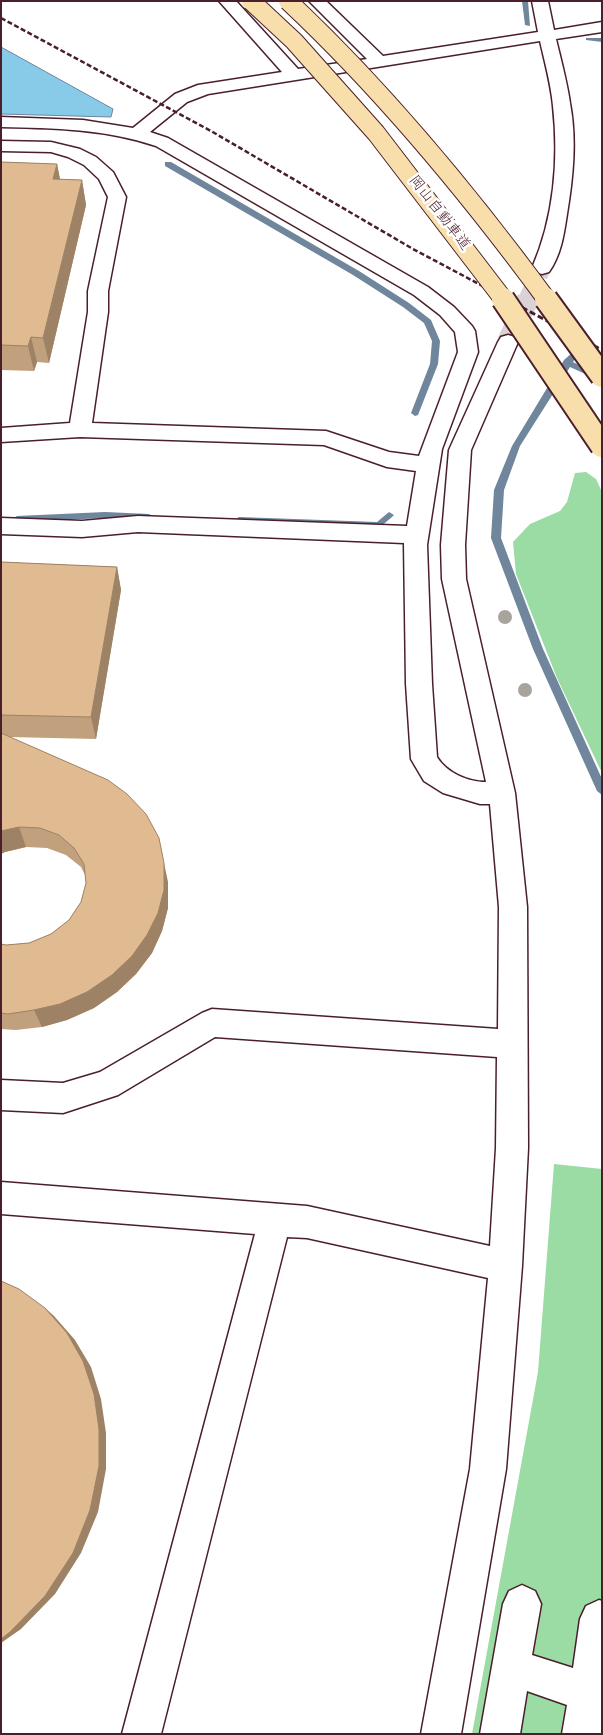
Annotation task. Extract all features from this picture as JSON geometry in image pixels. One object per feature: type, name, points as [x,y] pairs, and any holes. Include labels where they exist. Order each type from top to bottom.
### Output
[{"type":"highway","name":"岡山自動車道","points":[[251,1],[294,41],[376,133],[512,310],[602,446]]},
{"type":"highway","name":"岡山自動車道","points":[[288,1],[322,33],[419,140],[510,250],[602,376]]},
{"type":"street","points":[[227,1],[293,74]]},
{"type":"street","points":[[317,1],[379,61]]},
{"type":"street","points":[[540,1],[562,104],[565,143],[562,189],[553,242],[542,268]]},
{"type":"street","points":[[138,133],[165,109],[192,92],[293,74],[602,27]]},
{"type":"street","points":[[1,122],[113,127],[138,133],[162,142],[422,291],[447,310],[465,331],[468,352],[431,449],[415,545],[424,759],[432,773],[452,785],[480,793],[502,793]]},
{"type":"street","points":[[1,146],[51,148],[82,157],[90,161],[107,176],[117,197],[98,291],[98,312],[80,430]]},
{"type":"street","points":[[441,1734],[488,1469],[506,1266],[512,1148],[513,907],[502,793],[454,579],[453,544],[460,450],[508,342]]},
{"type":"street","points":[[1,435],[80,430],[326,438],[387,459],[428,466]]},
{"type":"street","points":[[1,526],[82,529],[138,524],[416,535]]},
{"type":"street","points":[[1,1095],[63,1098],[107,1085],[212,1023],[513,1044]]},
{"type":"street","points":[[1,1198],[307,1222],[506,1266]]},
{"type":"street","points":[[141,1734],[276,1220]]},
{"type":"street","points":[[500,1734],[522,1604]]},
{"type":"street","points":[[582,1734],[595,1695],[599,1619]]},
{"type":"street","points":[[512,1667],[595,1695]]},
{"type":"green space","points":[[586,472],[596,479],[602,492],[602,773],[557,678],[516,574],[513,542],[530,524],[560,511],[567,502],[575,473]]},
{"type":"green space","points":[[554,1164],[602,1169],[602,1734],[472,1734],[538,1372]]},
{"type":"water","points":[[1,47],[113,109],[111,117],[1,114]]},
{"type":"building","points":[[1,162],[57,164],[53,179],[82,180],[43,338],[31,337],[28,346],[1,345]]},
{"type":"building","points":[[1,562],[117,567],[91,717],[1,715]]},
{"type":"building","points":[[1,733],[108,780],[127,794],[146,814],[159,838],[164,863],[164,890],[158,913],[147,935],[132,956],[112,975],[87,992],[60,1004],[8,1014],[1,1013],[1,944],[29,943],[51,934],[69,920],[81,902],[86,883],[84,864],[74,848],[59,835],[40,828],[19,827],[1,831]]},
{"type":"building","points":[[1,1281],[19,1289],[45,1308],[67,1333],[83,1361],[94,1394],[99,1429],[99,1466],[90,1510],[73,1553],[45,1596],[1,1639]]},
{"type":"waterway","points":[[525,1],[528,25]]},
{"type":"waterway","points":[[588,39],[602,40]]},
{"type":"waterway","points":[[168,164],[356,273],[406,305],[428,322],[436,341],[434,364],[415,413]]},
{"type":"waterway","points":[[568,363],[573,355]]},
{"type":"waterway","points":[[568,363],[597,376]]},
{"type":"waterway","points":[[568,363],[516,446],[499,490],[496,538],[538,649],[602,791]]},
{"type":"waterway","points":[[17,519],[105,515],[149,517]]},
{"type":"waterway","points":[[239,520],[379,525],[389,515]]},
{"type":"tunnel","points":[[527,300],[542,268]]},
{"type":"tunnel","points":[[508,342],[528,299]]},
{"type":"railway","points":[[1,18],[211,131],[413,249],[509,300]]},
{"type":"railway","points":[[506,299],[602,350]]}]
